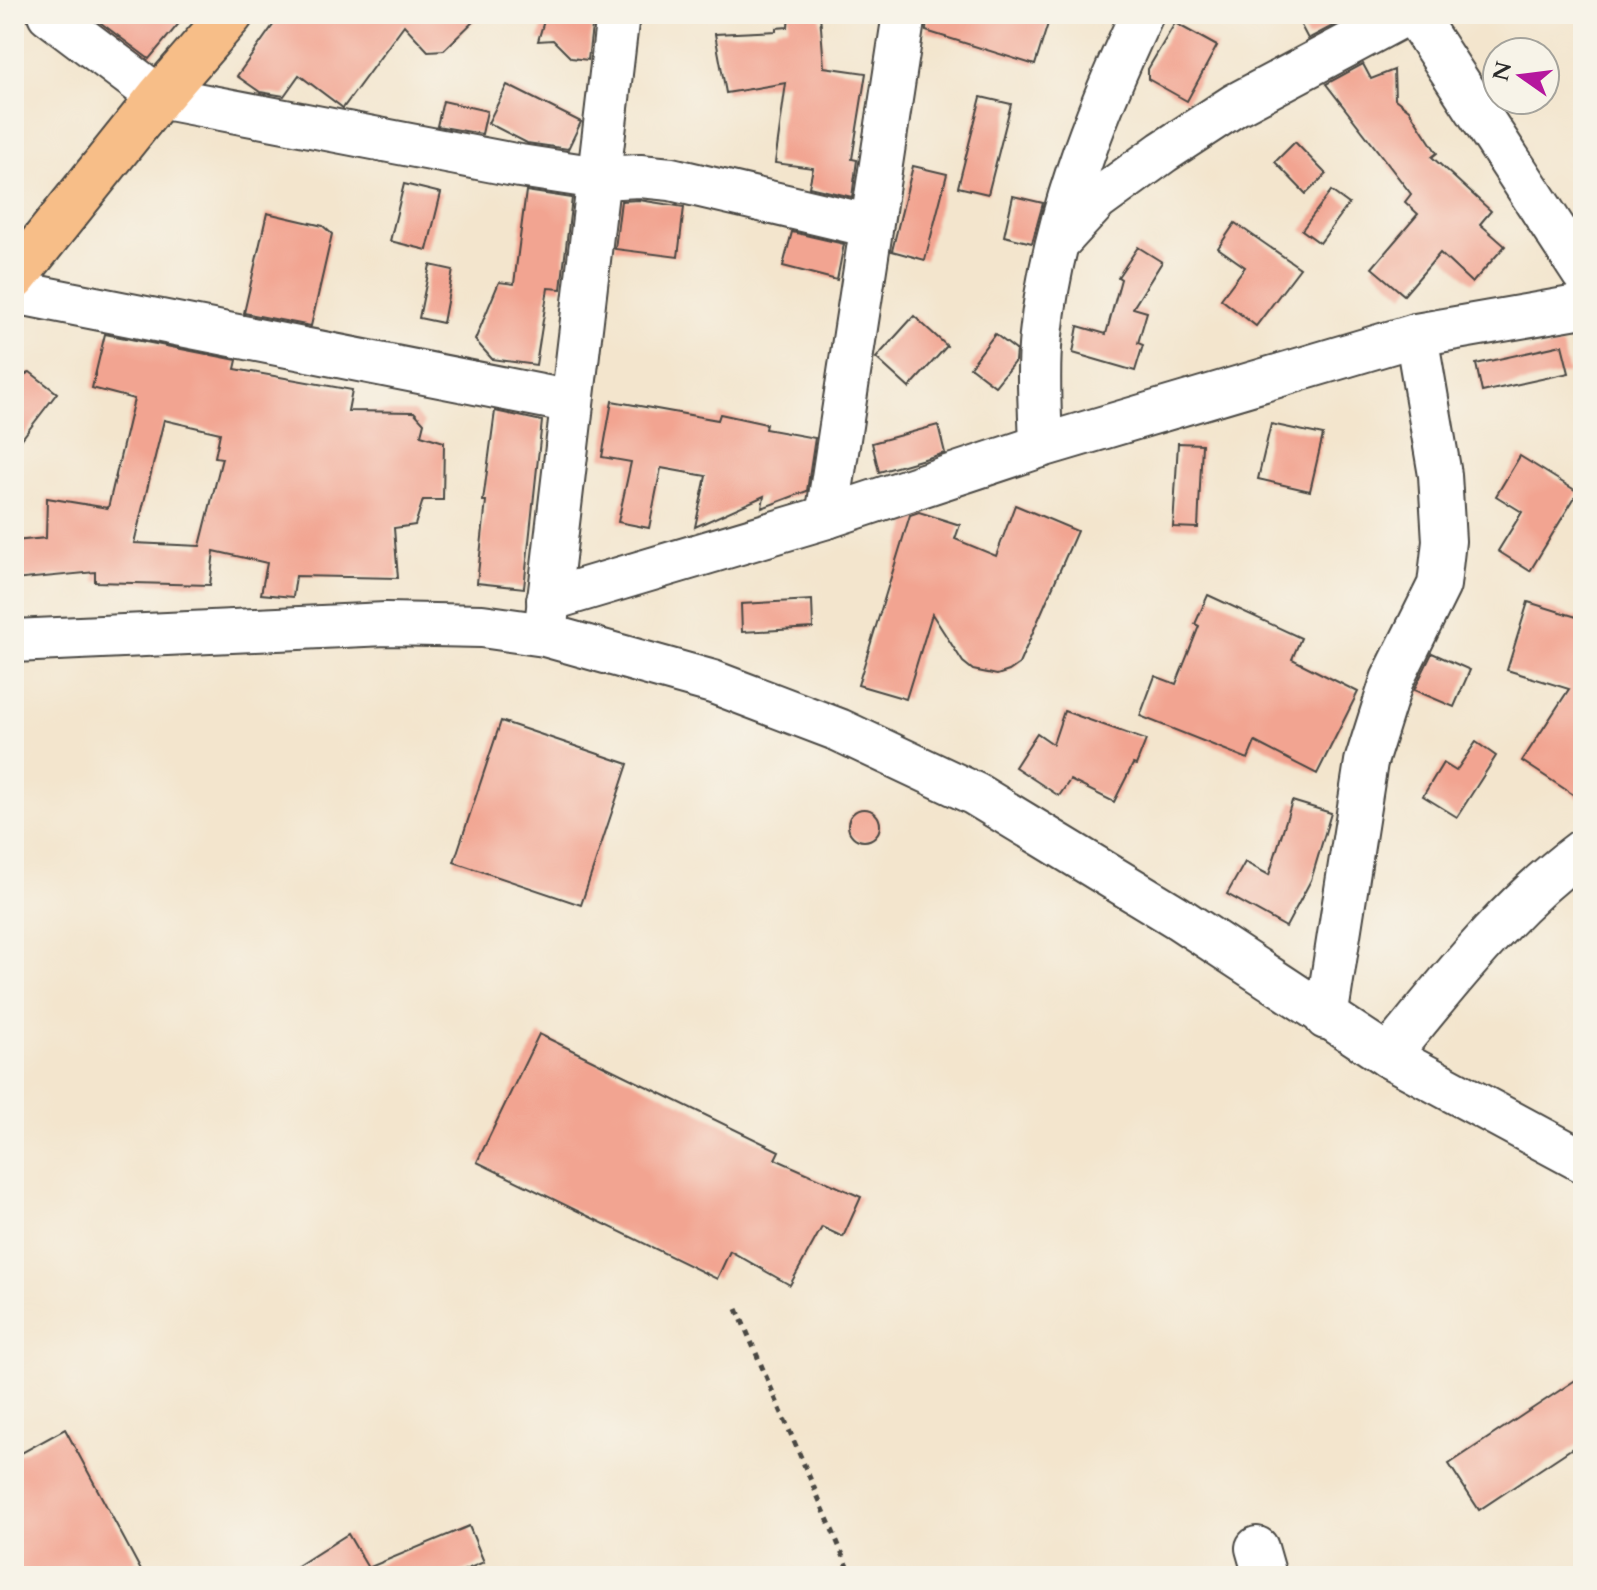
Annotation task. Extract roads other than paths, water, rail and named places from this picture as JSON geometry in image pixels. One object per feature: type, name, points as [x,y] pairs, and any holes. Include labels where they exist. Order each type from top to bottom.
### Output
[{"type":"main road","points":[[14,278],[159,97],[231,14]]},
{"type":"street","points":[[49,14],[159,97],[520,166],[598,178],[640,176],[671,179],[871,226]]},
{"type":"street","points":[[546,618],[618,14]]},
{"type":"street","points":[[827,517],[904,14]]},
{"type":"street","points":[[1041,446],[1038,379],[1041,334],[1056,245],[1086,151],[1142,14]]},
{"type":"street","points":[[1056,245],[1097,200],[1163,152],[1235,105],[1406,14]]},
{"type":"street","points":[[1414,14],[1583,273]]},
{"type":"street","points":[[14,292],[572,402]]},
{"type":"street","points":[[14,641],[386,624],[482,626],[546,618],[827,517],[1041,446],[1416,335],[1583,306]]},
{"type":"street","points":[[1326,1018],[1366,762],[1392,680],[1439,585],[1444,541],[1440,475],[1416,335]]},
{"type":"street","points":[[546,618],[839,730],[975,794],[1177,917],[1388,1056],[1583,1161]]},
{"type":"street","points":[[1388,1056],[1482,941],[1547,877],[1583,850]]}]
